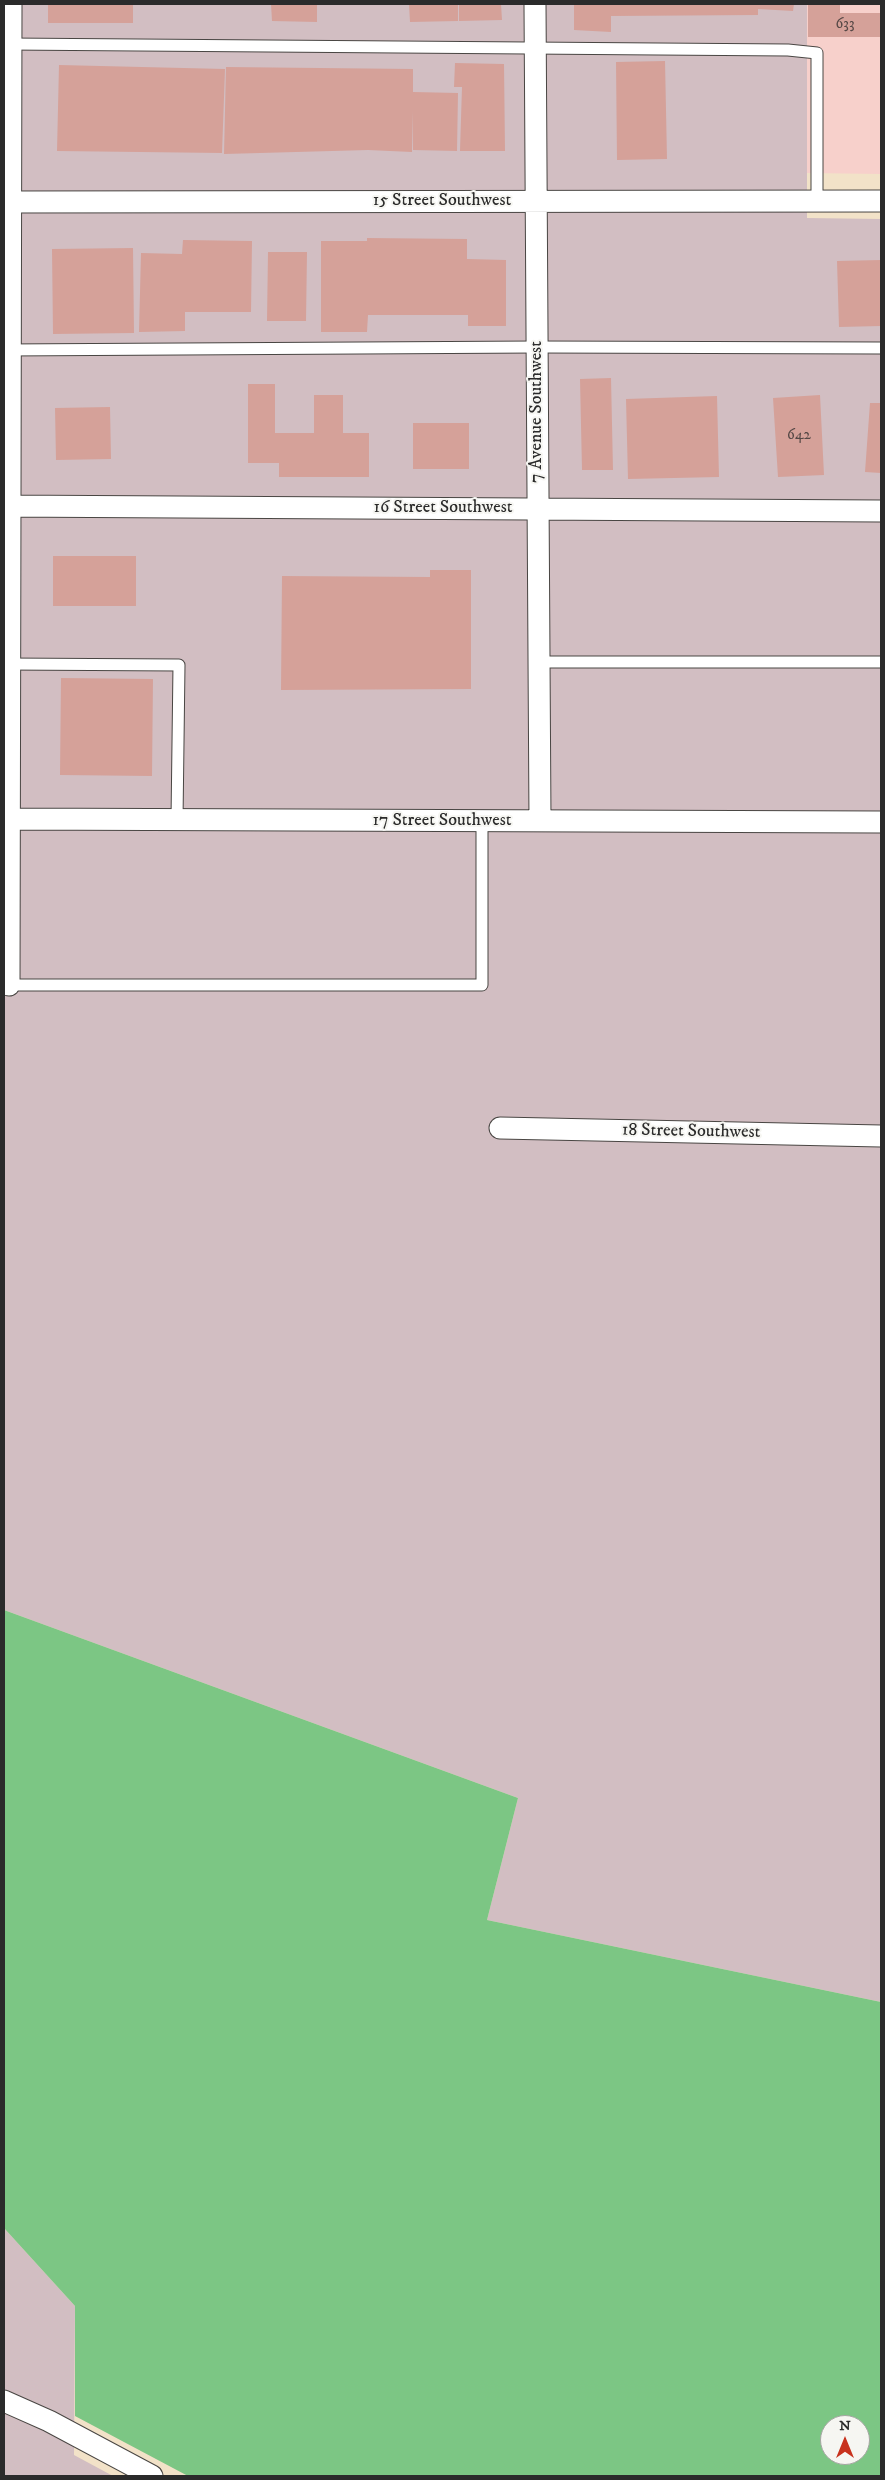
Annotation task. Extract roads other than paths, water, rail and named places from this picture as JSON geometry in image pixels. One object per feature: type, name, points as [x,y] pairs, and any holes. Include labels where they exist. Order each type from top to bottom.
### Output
[{"type":"street","points":[[6,985],[7,44],[11,4]]},
{"type":"street","name":"7 Avenue Southwest","points":[[535,4],[540,821]]},
{"type":"street","name":"15 Street Southwest","points":[[7,202],[881,201]]},
{"type":"street","name":"16 Street Southwest","points":[[7,506],[881,510]]},
{"type":"street","name":"17 Street Southwest","points":[[7,820],[881,822]]},
{"type":"street","name":"18 Street Southwest","points":[[500,1128],[881,1136]]},
{"type":"street","points":[[4,2401],[49,2421],[152,2476]]},
{"type":"lane","points":[[7,44],[788,50],[817,53],[817,201]]},
{"type":"lane","points":[[7,350],[537,347],[881,348]]},
{"type":"lane","points":[[539,662],[881,662]]},
{"type":"lane","points":[[7,664],[179,664],[177,820]]},
{"type":"lane","points":[[6,985],[482,985],[482,821]]}]
